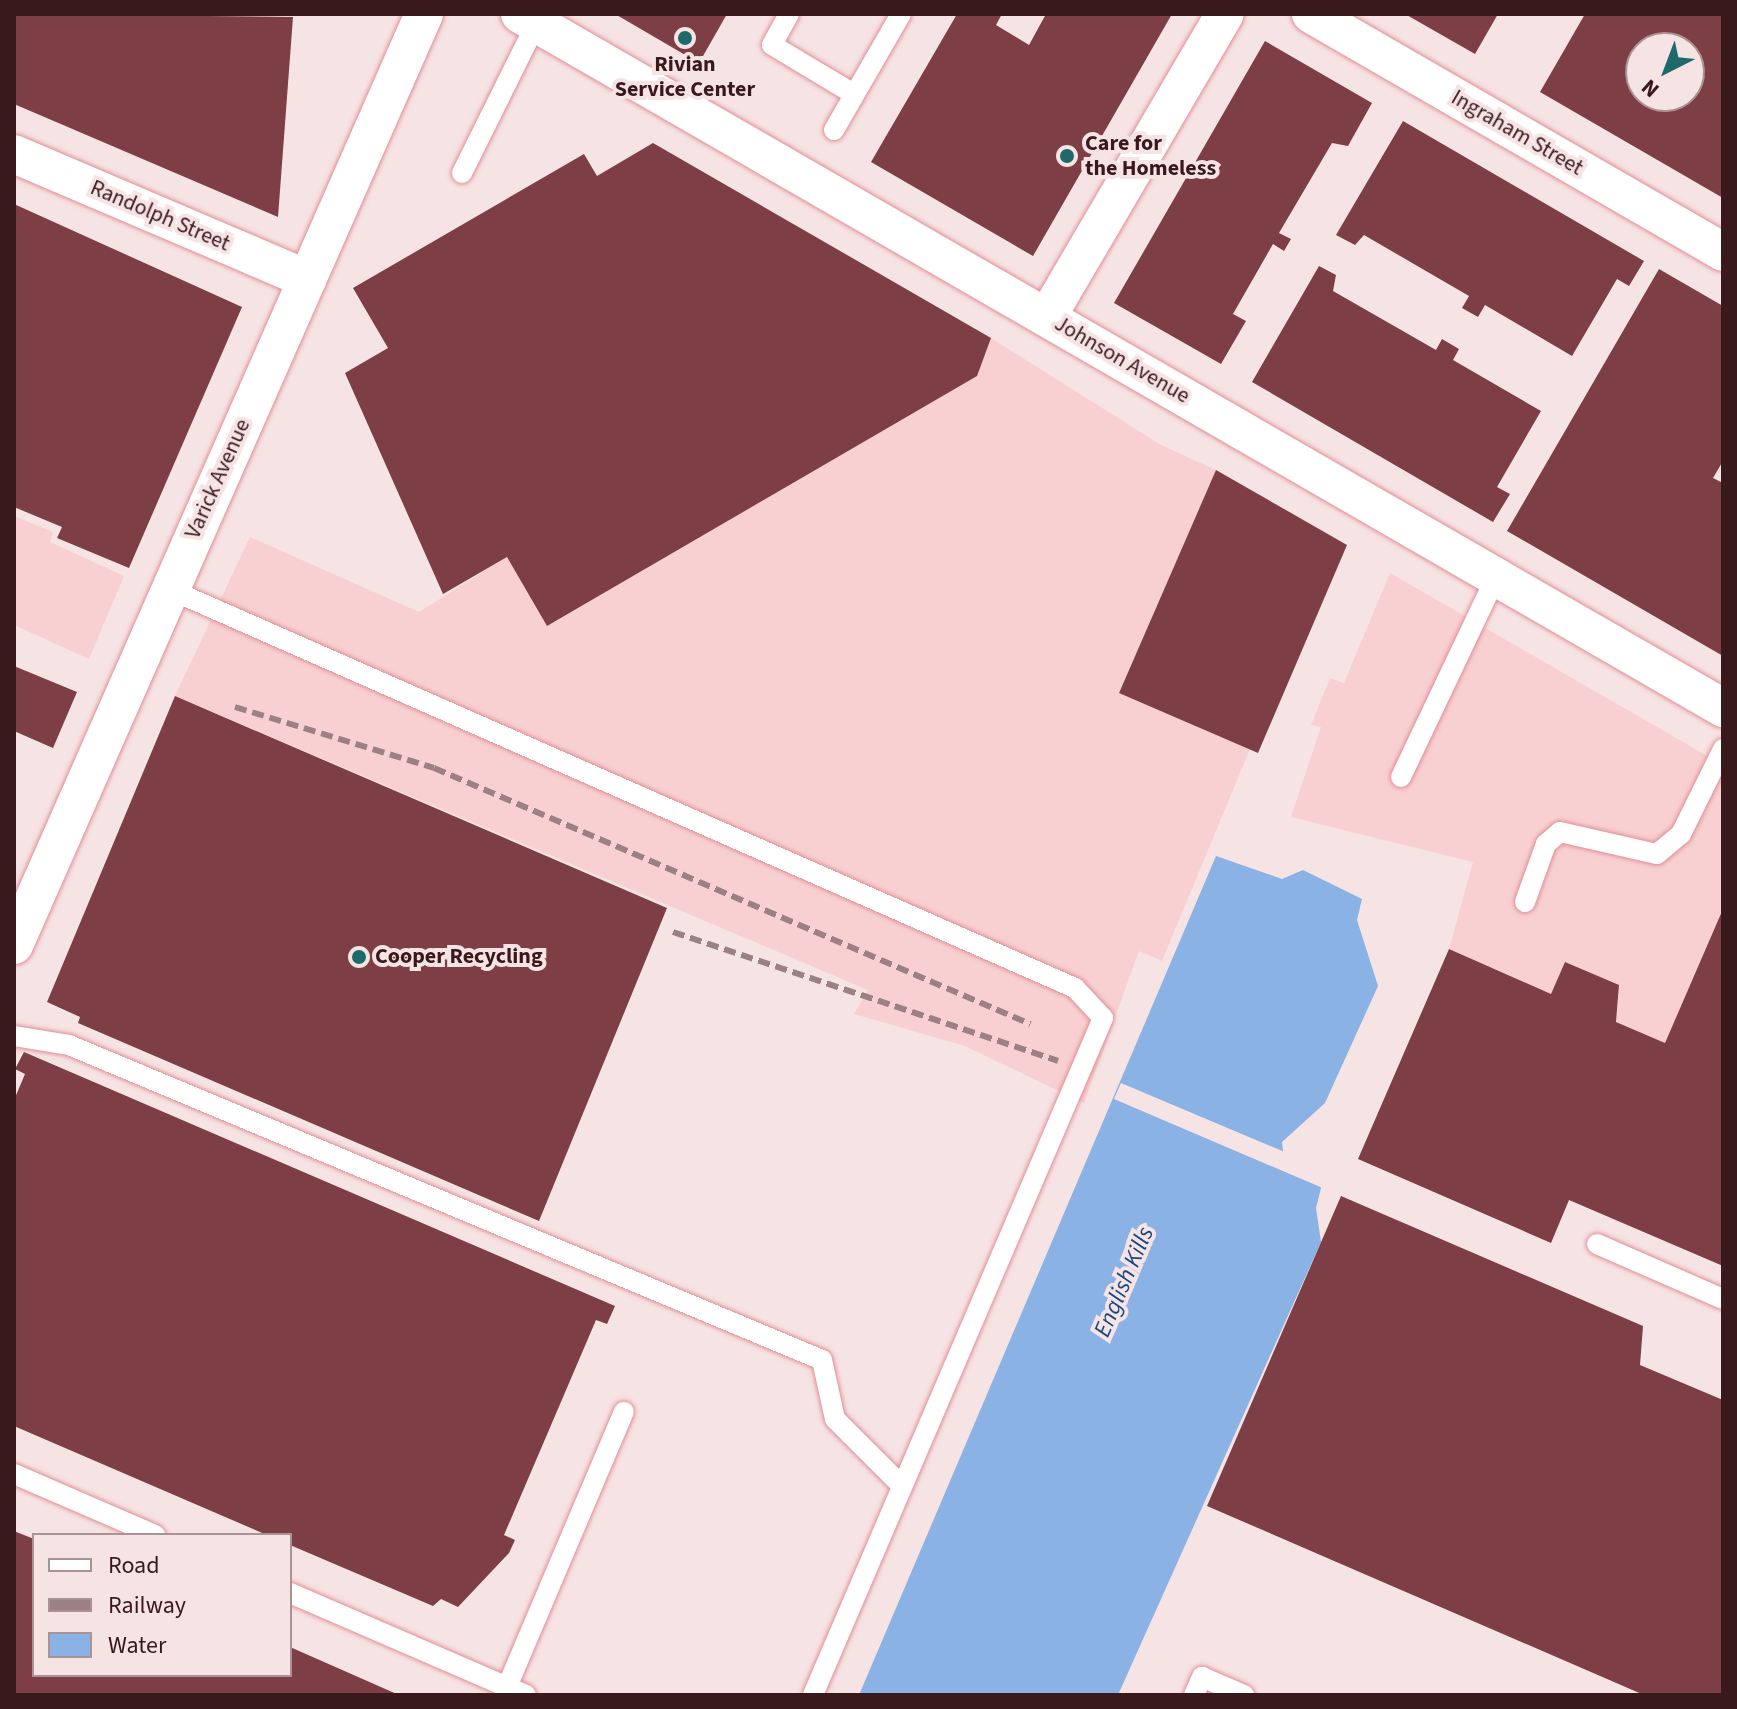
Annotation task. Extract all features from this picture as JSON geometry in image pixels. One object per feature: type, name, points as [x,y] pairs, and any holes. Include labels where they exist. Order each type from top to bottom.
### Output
[{"type":"street","name":"Varick Avenue","points":[[14,945],[424,14]]},
{"type":"street","points":[[1047,317],[1225,14]]},
{"type":"street","name":"Ingraham Street","points":[[1311,14],[1723,252]]},
{"type":"street","name":"Johnson Avenue","points":[[528,19],[1723,708]]},
{"type":"street","name":"Randolph Street","points":[[14,154],[307,279]]},
{"type":"lane","points":[[789,14],[772,45],[854,94]]},
{"type":"lane","points":[[834,130],[901,14]]},
{"type":"lane","points":[[462,173],[528,19]]},
{"type":"lane","points":[[1401,777],[1496,577]]},
{"type":"lane","points":[[169,589],[1075,988],[1103,1018],[900,1484],[813,1695]]},
{"type":"lane","points":[[1525,902],[1546,844],[1560,832],[1657,854],[1681,834],[1723,749]]},
{"type":"lane","points":[[14,1036],[69,1045],[822,1360],[835,1419],[900,1484]]},
{"type":"lane","points":[[1597,1244],[1723,1299]]},
{"type":"lane","points":[[507,1687],[624,1412]]},
{"type":"lane","points":[[14,1474],[150,1533]]},
{"type":"lane","points":[[292,1594],[526,1695]]},
{"type":"lane","points":[[1194,1695],[1202,1677],[1244,1695]]},
{"type":"shaded area","points":[[991,338],[1161,445],[1216,470],[1119,692],[1250,749],[1162,961],[1139,951],[1084,1103],[965,1046],[854,1014],[868,990],[175,696],[250,537],[419,612],[507,557],[547,626],[976,376]]},
{"type":"shaded area","points":[[14,516],[53,532],[50,542],[124,576],[89,659],[14,625]]},
{"type":"shaded area","points":[[1390,573],[1723,765],[1723,909],[1665,1043],[1616,1022],[1620,986],[1565,962],[1551,994],[1449,949],[1473,862],[1291,817],[1321,727],[1311,725],[1330,678],[1344,683]]},
{"type":"water","name":"English Kills","points":[[1216,856],[1282,879],[1303,870],[1362,899],[1357,920],[1378,986],[1325,1103],[1282,1142],[1285,1168],[1322,1184],[1316,1208],[1321,1242],[1118,1695],[859,1695]]},
{"type":"pier","points":[[1121,1083],[1287,1153],[1288,1166],[1324,1180],[1325,1189],[1114,1099]]},
{"type":"building","points":[[14,14],[293,17],[278,217],[14,104]]},
{"type":"building","name":"Rivian Service Center","points":[[615,14],[727,14],[699,63]]},
{"type":"building","points":[[957,14],[1002,14],[996,25],[1029,45],[1046,14],[1172,14],[1033,256],[871,162]]},
{"type":"building","points":[[1405,14],[1498,14],[1475,54]]},
{"type":"building","points":[[1585,14],[1723,16],[1723,198],[1540,92]]},
{"type":"building","points":[[1265,41],[1372,103],[1348,146],[1332,143],[1279,233],[1291,239],[1284,251],[1273,244],[1233,314],[1246,321],[1221,364],[1114,303]]},
{"type":"building","points":[[1403,121],[1644,261],[1629,286],[1617,279],[1572,356],[1485,305],[1478,317],[1462,308],[1469,296],[1364,235],[1355,245],[1336,235]]},
{"type":"building","points":[[653,143],[991,338],[977,376],[547,626],[507,557],[443,594],[345,373],[388,348],[353,288],[584,154],[597,176]]},
{"type":"building","points":[[14,204],[242,307],[129,568],[57,538],[62,527],[14,507]]},
{"type":"building","points":[[1319,266],[1336,275],[1333,291],[1436,350],[1442,339],[1459,349],[1453,360],[1541,411],[1497,487],[1510,494],[1493,522],[1252,382]]},
{"type":"building","points":[[1659,269],[1723,306],[1723,461],[1713,478],[1723,483],[1723,656],[1507,531]]},
{"type":"building","points":[[1216,470],[1347,545],[1258,753],[1119,693]]},
{"type":"building","points":[[14,666],[77,692],[53,748],[14,731]]},
{"type":"building","name":"Cooper Recycling","points":[[175,696],[667,908],[539,1221],[78,1023],[80,1017],[47,1002]]},
{"type":"building","points":[[1723,909],[1723,1266],[1569,1200],[1551,1243],[1358,1159],[1449,949],[1551,994],[1565,962],[1619,985],[1616,1022],[1665,1043]]},
{"type":"building","points":[[24,1052],[615,1306],[607,1324],[596,1320],[504,1535],[515,1540],[509,1553],[458,1607],[441,1599],[433,1606],[292,1546],[292,1533],[262,1533],[14,1426],[14,1100],[25,1074],[15,1069]]},
{"type":"building","points":[[1341,1196],[1643,1326],[1640,1365],[1723,1400],[1723,1695],[1644,1695],[1207,1506]]},
{"type":"building","points":[[14,1531],[32,1538],[32,1677],[292,1677],[292,1648],[399,1695],[14,1695]]},
{"type":"railway","points":[[235,707],[434,768],[1030,1024]]},
{"type":"railway","points":[[673,932],[1058,1061]]},
{"type":"place","name":"Rivian Service Center","points":[[685,38]]},
{"type":"place","name":"Care for the Homeless","points":[[1067,156]]},
{"type":"place","name":"Cooper Recycling","points":[[359,957]]}]
